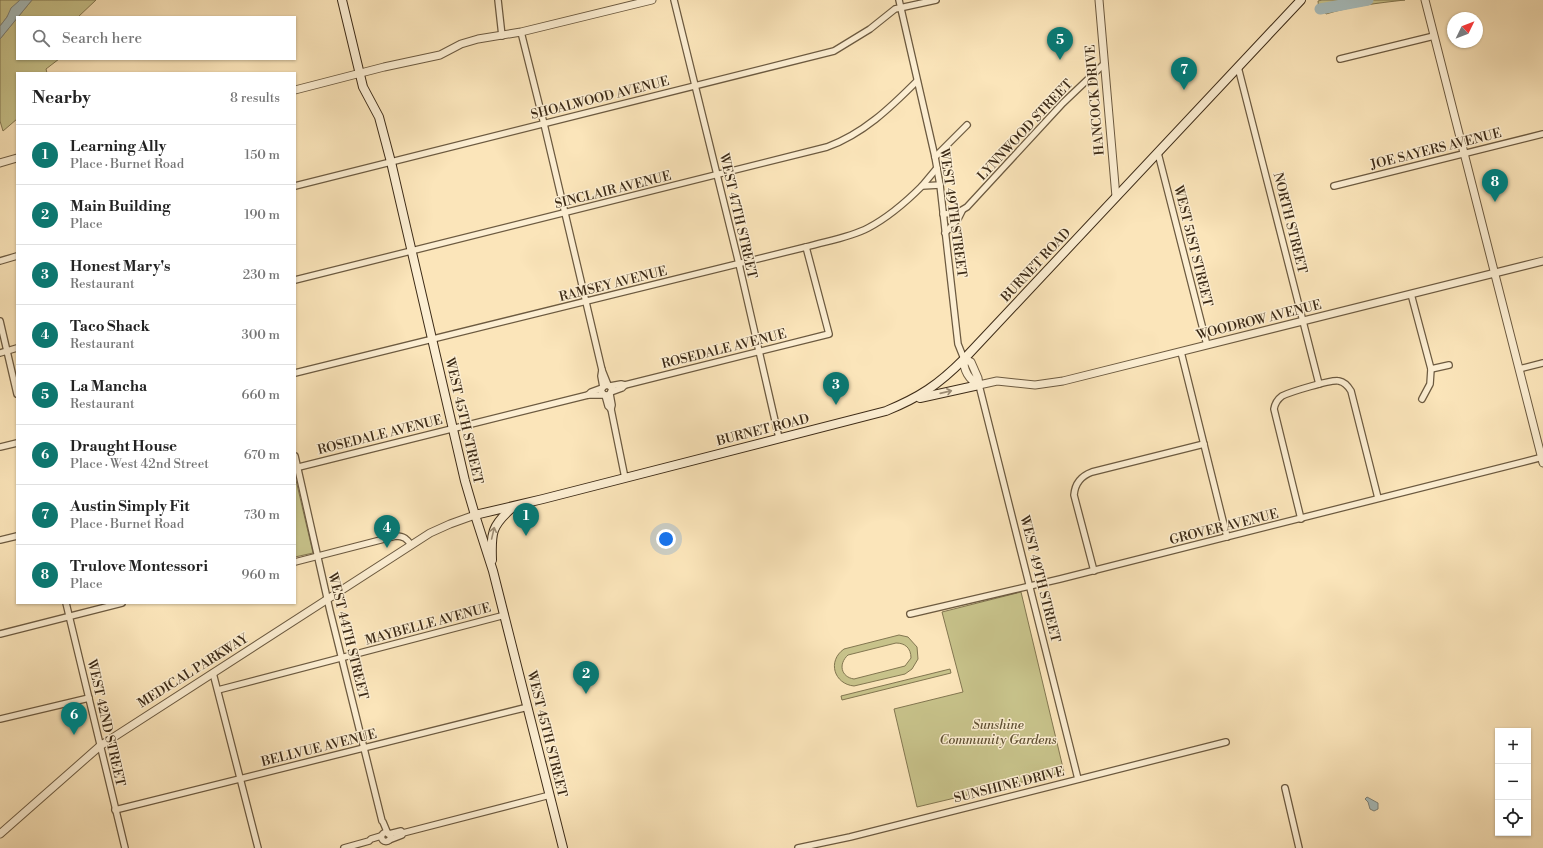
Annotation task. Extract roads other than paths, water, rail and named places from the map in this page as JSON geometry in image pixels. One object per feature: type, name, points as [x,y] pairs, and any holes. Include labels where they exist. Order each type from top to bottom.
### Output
[{"type":"main road","name":"WEST 45TH STREET","points":[[342,0],[363,87],[380,118],[465,481],[492,567],[505,615],[563,848]]},
{"type":"main road","name":"BURNET ROAD","points":[[475,515],[513,507],[886,411],[913,400],[936,384],[964,359],[1301,0]]},
{"type":"main road","points":[[913,400],[979,385]]},
{"type":"main road","points":[[492,567],[493,532],[498,522],[513,507]]},
{"type":"street","points":[[498,0],[502,36]]},
{"type":"street","points":[[296,90],[359,73],[440,55],[461,44],[478,39],[521,32],[652,0]]},
{"type":"street","name":"WEST 47TH STREET","points":[[674,0],[779,438]]},
{"type":"street","name":"WEST 49TH STREET","points":[[899,0],[940,184],[958,344],[964,359],[971,362],[978,378],[1078,779]]},
{"type":"street","name":"SHOALWOOD AVENUE","points":[[296,186],[834,51],[870,29],[895,10],[936,0]]},
{"type":"street","name":"HANCOCK DRIVE","points":[[1099,0],[1116,197]]},
{"type":"street","points":[[1426,0],[1519,370],[1543,459]]},
{"type":"street","points":[[521,32],[602,370],[601,376],[612,405],[611,410],[625,478]]},
{"type":"street","points":[[1340,60],[1434,36]]},
{"type":"street","name":"LYNNWOOD STREET","points":[[945,233],[958,219],[962,211],[1063,103],[1104,64]]},
{"type":"street","name":"NORTH STREET","points":[[1238,67],[1319,384]]},
{"type":"street","name":"SINCLAIR AVENUE","points":[[296,280],[827,147],[864,129],[876,120],[917,82]]},
{"type":"street","points":[[935,157],[966,126]]},
{"type":"street","name":"JOE SAYERS AVENUE","points":[[1334,186],[1543,134]]},
{"type":"street","name":"WEST 51ST STREET","points":[[1158,152],[1207,345]]},
{"type":"street","points":[[0,163],[16,158]]},
{"type":"street","name":"RAMSEY AVENUE","points":[[296,373],[586,302],[806,247],[852,234],[869,227],[899,208],[922,186],[937,168]]},
{"type":"street","points":[[922,186],[940,184]]},
{"type":"street","points":[[943,214],[962,211]]},
{"type":"street","name":"ROSEDALE AVENUE","points":[[296,467],[588,395],[592,396],[621,384],[625,385],[829,334],[806,247]]},
{"type":"street","points":[[0,261],[16,256]]},
{"type":"street","name":"WOODROW AVENUE","points":[[979,385],[997,381],[1035,385],[1063,381],[1543,261]]},
{"type":"street","points":[[1411,294],[1430,369],[1430,384],[1422,399]]},
{"type":"street","points":[[0,321],[16,390]]},
{"type":"street","points":[[0,353],[16,348]]},
{"type":"street","points":[[1181,352],[1227,537]]},
{"type":"street","points":[[1519,370],[1543,363]]},
{"type":"street","points":[[1430,369],[1450,365]]},
{"type":"street","points":[[1301,519],[1274,409],[1276,402],[1284,395],[1319,384],[1334,380],[1339,381],[1348,387],[1352,394],[1378,498]]},
{"type":"street","points":[[0,447],[16,443]]},
{"type":"street","points":[[1094,571],[1074,495],[1077,482],[1087,474],[1204,444]]},
{"type":"street","name":"GROVER AVENUE","points":[[910,614],[1030,587],[1301,519],[1378,498],[1543,459]]},
{"type":"street","name":"WEST 44TH STREET","points":[[296,467],[318,556],[327,601],[382,821],[384,822],[386,848]]},
{"type":"street","name":"BURNET ROAD","points":[[412,545],[440,528],[475,515]]},
{"type":"street","points":[[0,540],[16,536]]},
{"type":"street","points":[[296,562],[396,536],[402,536],[412,545]]},
{"type":"street","name":"MEDICAL PARKWAY","points":[[0,834],[100,746],[412,545]]},
{"type":"street","name":"WEST 42ND STREET","points":[[66,604],[124,848]]},
{"type":"street","points":[[0,634],[118,604]]},
{"type":"street","name":"MAYBELLE AVENUE","points":[[218,690],[505,615]]},
{"type":"street","points":[[213,673],[258,848]]},
{"type":"street","points":[[0,719],[89,698]]},
{"type":"street","name":"BELLVUE AVENUE","points":[[115,810],[528,707]]},
{"type":"street","name":"SUNSHINE DRIVE","points":[[798,848],[850,837],[1226,742]]},
{"type":"street","points":[[1285,788],[1299,848]]},
{"type":"street","points":[[344,848],[369,841],[370,839],[402,836],[403,833],[550,796]]},
{"type":"street","name":"WEST 44TH STREET","points":[[386,837],[390,848]]},
{"type":"waterway","points":[[1320,9],[1368,0]]},
{"type":"place","name":"La Mancha","points":[[1060,60]]},
{"type":"place","name":"Austin Simply Fit","points":[[1184,90]]},
{"type":"place","name":"Trulove Montessori","points":[[1495,202]]},
{"type":"place","name":"Honest Mary's","points":[[836,405]]},
{"type":"place","name":"Learning Ally","points":[[526,536]]},
{"type":"place","name":"Taco Shack","points":[[387,548]]},
{"type":"place","name":"Main Building","points":[[586,694]]},
{"type":"place","name":"Draught House","points":[[74,735]]},
{"type":"park label","name":"Sunshine Community Gardens","points":[[998,732]]}]
